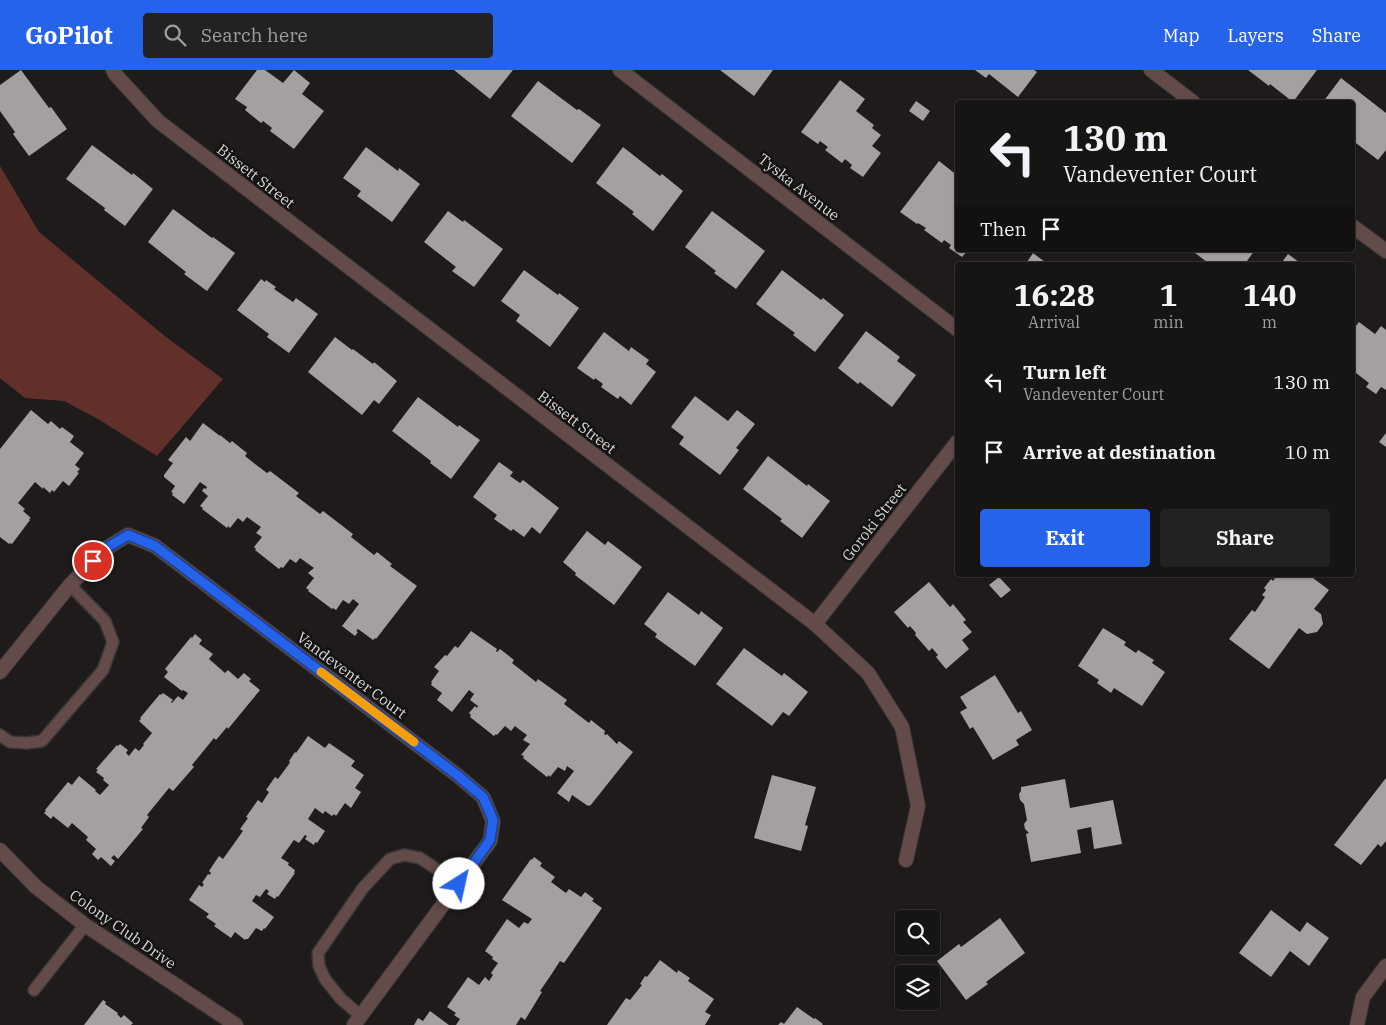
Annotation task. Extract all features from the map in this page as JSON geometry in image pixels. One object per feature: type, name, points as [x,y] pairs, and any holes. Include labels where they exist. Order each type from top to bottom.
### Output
[{"type":"street","name":"Bissett Street","points":[[112,70],[158,121],[815,624],[868,673],[902,727],[918,806],[906,860]]},
{"type":"street","name":"Tyska Avenue","points":[[620,70],[955,328]]},
{"type":"street","points":[[1151,70],[1190,100]]},
{"type":"street","points":[[1355,228],[1386,252]]},
{"type":"street","name":"Goroki Street","points":[[815,624],[955,445]]},
{"type":"street","name":"Vandeventer Court","points":[[0,672],[70,585],[105,549],[128,535],[155,546],[457,775],[483,797],[493,820],[490,840],[358,1020]]},
{"type":"street","name":"Colony Club Drive","points":[[0,850],[36,887],[85,925],[236,1025]]},
{"type":"street","points":[[1357,1025],[1362,997],[1386,966]]},
{"type":"lane","points":[[0,735],[10,742],[27,743],[42,741],[103,670],[113,642],[105,621],[70,585]]},
{"type":"lane","points":[[358,1020],[325,979],[319,966],[318,953],[363,888],[390,859],[404,854],[420,858],[459,884]]},
{"type":"lane","points":[[34,990],[85,925]]},
{"type":"shaded area","points":[[0,166],[39,232],[166,337],[223,379],[157,456],[98,419],[64,401],[25,398],[0,378]]},
{"type":"building","points":[[21,70],[67,129],[29,156],[13,134],[15,132],[0,111],[0,85]]},
{"type":"building","points":[[257,70],[265,70],[283,83],[294,70],[310,83],[302,94],[324,111],[294,149],[270,131],[272,128],[263,121],[261,123],[245,110],[247,107],[235,99]]},
{"type":"building","points":[[454,70],[513,70],[490,99]]},
{"type":"building","points":[[720,70],[773,70],[754,96]]},
{"type":"building","points":[[975,70],[1034,70],[1037,72],[1018,97],[989,74],[986,78]]},
{"type":"building","points":[[1248,70],[1317,70],[1294,100],[1290,100],[1270,84],[1269,86]]},
{"type":"building","points":[[1341,78],[1386,113],[1386,150],[1378,160],[1355,142],[1355,100],[1324,100]]},
{"type":"building","points":[[840,80],[865,99],[856,111],[874,125],[872,128],[881,135],[872,146],[881,153],[863,177],[850,168],[852,165],[845,159],[842,163],[825,150],[828,147],[820,141],[818,144],[801,132]]},
{"type":"building","points":[[538,81],[601,125],[572,163],[511,116]]},
{"type":"building","points":[[916,101],[930,111],[923,121],[909,111]]},
{"type":"building","points":[[92,145],[153,189],[125,226],[104,210],[105,208],[66,179]]},
{"type":"building","points":[[366,147],[398,171],[399,168],[420,184],[392,222],[357,196],[361,191],[343,178]]},
{"type":"building","points":[[623,147],[660,176],[662,174],[683,191],[653,231],[632,214],[634,212],[596,183]]},
{"type":"building","points":[[939,161],[955,174],[955,252],[966,252],[962,257],[949,248],[951,245],[944,240],[942,243],[924,230],[926,228],[900,212]]},
{"type":"building","points":[[173,209],[235,253],[207,291],[184,274],[186,272],[148,242]]},
{"type":"building","points":[[448,211],[463,222],[464,220],[503,249],[474,287],[452,271],[456,267],[424,242]]},
{"type":"building","points":[[712,211],[765,251],[736,289],[714,273],[716,271],[685,247]]},
{"type":"building","points":[[1194,252],[1254,252],[1246,262],[1207,262]]},
{"type":"building","points":[[1033,253],[1045,262],[1027,262]]},
{"type":"building","points":[[1288,254],[1299,262],[1282,262]]},
{"type":"building","points":[[524,270],[579,308],[550,347],[516,321],[520,315],[501,301]]},
{"type":"building","points":[[782,270],[844,315],[815,352],[793,335],[795,333],[756,304]]},
{"type":"building","points":[[261,279],[276,287],[274,289],[293,302],[296,298],[318,314],[289,353],[267,337],[269,334],[237,310]]},
{"type":"building","points":[[1359,322],[1375,334],[1381,326],[1386,330],[1386,390],[1381,387],[1376,394],[1366,387],[1369,383],[1355,372],[1355,327]]},
{"type":"building","points":[[866,331],[900,357],[897,361],[916,375],[892,407],[860,382],[858,384],[838,368]]},
{"type":"building","points":[[604,332],[629,351],[631,347],[649,360],[646,364],[656,372],[631,405],[620,396],[618,399],[601,387],[603,384],[577,368]]},
{"type":"building","points":[[335,337],[373,364],[374,362],[397,381],[379,404],[374,400],[362,415],[308,372]]},
{"type":"building","points":[[695,396],[728,421],[737,410],[755,424],[736,448],[739,450],[720,475],[679,444],[684,437],[671,427]]},
{"type":"building","points":[[418,397],[458,427],[459,425],[480,440],[451,479],[392,431]]},
{"type":"building","points":[[31,410],[48,424],[51,421],[60,429],[62,427],[74,436],[70,442],[84,453],[75,465],[80,469],[77,472],[79,473],[69,486],[63,481],[54,492],[52,490],[50,493],[35,482],[18,503],[31,518],[12,544],[9,544],[0,537],[0,449]]},
{"type":"building","points":[[203,423],[230,443],[232,441],[247,453],[245,456],[255,464],[267,473],[270,471],[299,493],[296,496],[320,514],[323,511],[353,534],[351,537],[374,555],[377,552],[392,564],[390,566],[417,586],[376,639],[373,640],[358,629],[355,636],[342,626],[359,604],[353,599],[349,604],[343,600],[336,610],[308,591],[306,588],[314,578],[308,573],[314,568],[300,558],[296,563],[290,559],[283,568],[279,569],[255,550],[254,547],[262,537],[256,533],[261,527],[247,517],[243,522],[238,518],[230,528],[228,526],[227,528],[202,509],[200,506],[208,496],[202,491],[207,487],[200,482],[184,504],[172,495],[173,493],[171,492],[175,486],[164,477],[173,463],[168,460],[186,437],[190,441]]},
{"type":"building","points":[[1386,433],[1386,447],[1379,442]]},
{"type":"building","points":[[768,456],[830,501],[802,538],[780,521],[782,519],[743,489]]},
{"type":"building","points":[[499,462],[513,472],[510,476],[520,483],[523,480],[559,508],[540,534],[532,527],[524,537],[513,529],[511,531],[494,519],[497,515],[473,497]]},
{"type":"building","points":[[587,531],[605,545],[608,541],[642,567],[614,605],[575,575],[576,573],[563,562]]},
{"type":"building","points":[[999,577],[1011,590],[1001,598],[989,585]]},
{"type":"building","points":[[1276,577],[1312,577],[1329,590],[1314,609],[1321,614],[1323,624],[1317,632],[1307,634],[1299,628],[1269,669],[1229,639],[1252,610],[1255,612],[1265,597],[1262,595],[1266,590],[1264,588],[1271,579],[1273,581]]},
{"type":"building","points":[[929,582],[950,607],[953,604],[966,620],[963,622],[972,632],[962,640],[969,649],[946,669],[936,657],[938,655],[932,648],[929,651],[910,626],[908,628],[894,612]]},
{"type":"building","points":[[668,592],[699,615],[701,611],[723,628],[695,666],[655,637],[657,634],[644,624]]},
{"type":"building","points":[[1103,628],[1126,642],[1124,645],[1136,653],[1138,650],[1154,660],[1152,663],[1165,672],[1142,706],[1114,688],[1111,693],[1097,683],[1099,680],[1078,666]]},
{"type":"building","points":[[471,631],[497,649],[497,652],[500,649],[514,660],[512,663],[536,682],[538,679],[567,700],[564,704],[589,723],[591,720],[617,744],[619,741],[633,752],[590,806],[572,795],[569,802],[557,793],[574,771],[567,766],[565,771],[558,767],[550,777],[549,775],[547,777],[523,758],[524,756],[521,755],[530,744],[523,740],[527,735],[515,726],[511,731],[505,726],[494,736],[470,717],[469,713],[475,706],[477,708],[478,706],[470,700],[474,694],[469,690],[452,712],[437,700],[442,693],[431,685],[439,671],[434,667],[455,646],[458,648]]},
{"type":"building","points":[[195,634],[202,640],[199,644],[213,654],[209,659],[225,673],[228,670],[238,679],[244,673],[251,679],[249,681],[260,690],[228,729],[227,727],[216,740],[214,738],[192,765],[194,767],[173,791],[169,788],[147,815],[149,817],[141,828],[143,829],[118,859],[114,855],[111,858],[115,861],[111,866],[101,857],[98,860],[92,854],[96,849],[86,840],[88,837],[72,823],[68,828],[53,816],[51,819],[44,813],[45,810],[68,782],[72,785],[79,776],[100,795],[109,785],[96,772],[98,770],[96,769],[117,745],[120,744],[128,750],[126,753],[129,756],[135,748],[139,751],[152,733],[139,721],[140,718],[160,694],[163,693],[173,700],[172,703],[178,696],[183,700],[188,693],[182,691],[164,677],[168,672],[165,669]]},
{"type":"building","points":[[744,648],[782,676],[784,673],[808,692],[789,716],[783,712],[772,726],[716,684]]},
{"type":"building","points":[[995,675],[1018,713],[1021,711],[1032,730],[1016,740],[1019,745],[993,760],[973,727],[970,729],[960,712],[967,708],[960,697]]},
{"type":"building","points":[[308,736],[325,748],[329,743],[355,761],[351,766],[364,775],[355,788],[361,792],[351,808],[345,803],[336,816],[334,814],[332,816],[325,811],[323,814],[315,808],[308,819],[325,831],[317,843],[315,842],[314,845],[305,839],[307,836],[305,835],[299,843],[294,840],[281,858],[289,863],[288,865],[295,870],[295,873],[275,899],[267,894],[269,891],[266,889],[260,897],[256,895],[252,901],[274,917],[265,929],[262,931],[256,928],[248,939],[245,940],[235,932],[231,938],[214,926],[216,924],[206,917],[209,914],[189,900],[199,885],[202,887],[204,884],[202,883],[208,874],[210,875],[209,871],[219,856],[223,859],[243,831],[240,829],[248,818],[246,817],[258,800],[262,803],[269,792],[266,790],[275,777],[278,779],[295,752]]},
{"type":"building","points":[[772,775],[816,787],[805,825],[808,826],[801,851],[754,838]]},
{"type":"building","points":[[1386,778],[1386,841],[1381,847],[1378,844],[1361,865],[1334,845]]},
{"type":"building","points":[[1065,779],[1070,808],[1113,800],[1122,844],[1094,849],[1091,827],[1077,830],[1081,853],[1031,862],[1026,834],[1029,833],[1025,829],[1024,824],[1027,820],[1024,804],[1020,800],[1019,794],[1021,787]]},
{"type":"building","points":[[534,857],[542,863],[540,866],[555,877],[551,882],[566,893],[569,889],[581,897],[585,892],[594,899],[592,901],[602,908],[564,963],[560,961],[540,991],[542,992],[525,1020],[521,1017],[516,1025],[456,1025],[460,1019],[454,1015],[456,1013],[447,1007],[468,977],[479,985],[485,977],[489,981],[493,975],[491,973],[498,963],[485,951],[507,919],[519,928],[524,922],[528,924],[532,919],[502,900]]},
{"type":"building","points":[[1271,910],[1300,932],[1307,922],[1329,938],[1309,966],[1290,951],[1271,977],[1239,953]]},
{"type":"building","points":[[1000,918],[1025,953],[986,982],[988,984],[966,1000],[937,961],[959,944],[961,947]]},
{"type":"building","points":[[660,960],[677,973],[678,970],[690,978],[688,981],[714,999],[705,1012],[711,1015],[705,1025],[607,1025],[626,998],[630,1000],[642,985],[640,984],[645,976],[647,977]]},
{"type":"building","points":[[103,1000],[121,1018],[124,1015],[133,1023],[131,1025],[84,1025]]},
{"type":"building","points":[[797,1007],[823,1024],[778,1025],[781,1022],[784,1024]]},
{"type":"building","points":[[430,1011],[449,1025],[414,1025],[418,1018],[423,1021]]},
{"type":"slow traffic","points":[[321,672],[414,742]]},
{"type":"route","points":[[93,561],[105,549],[128,535],[155,546],[457,775],[483,797],[493,820],[490,840],[459,884]]}]
